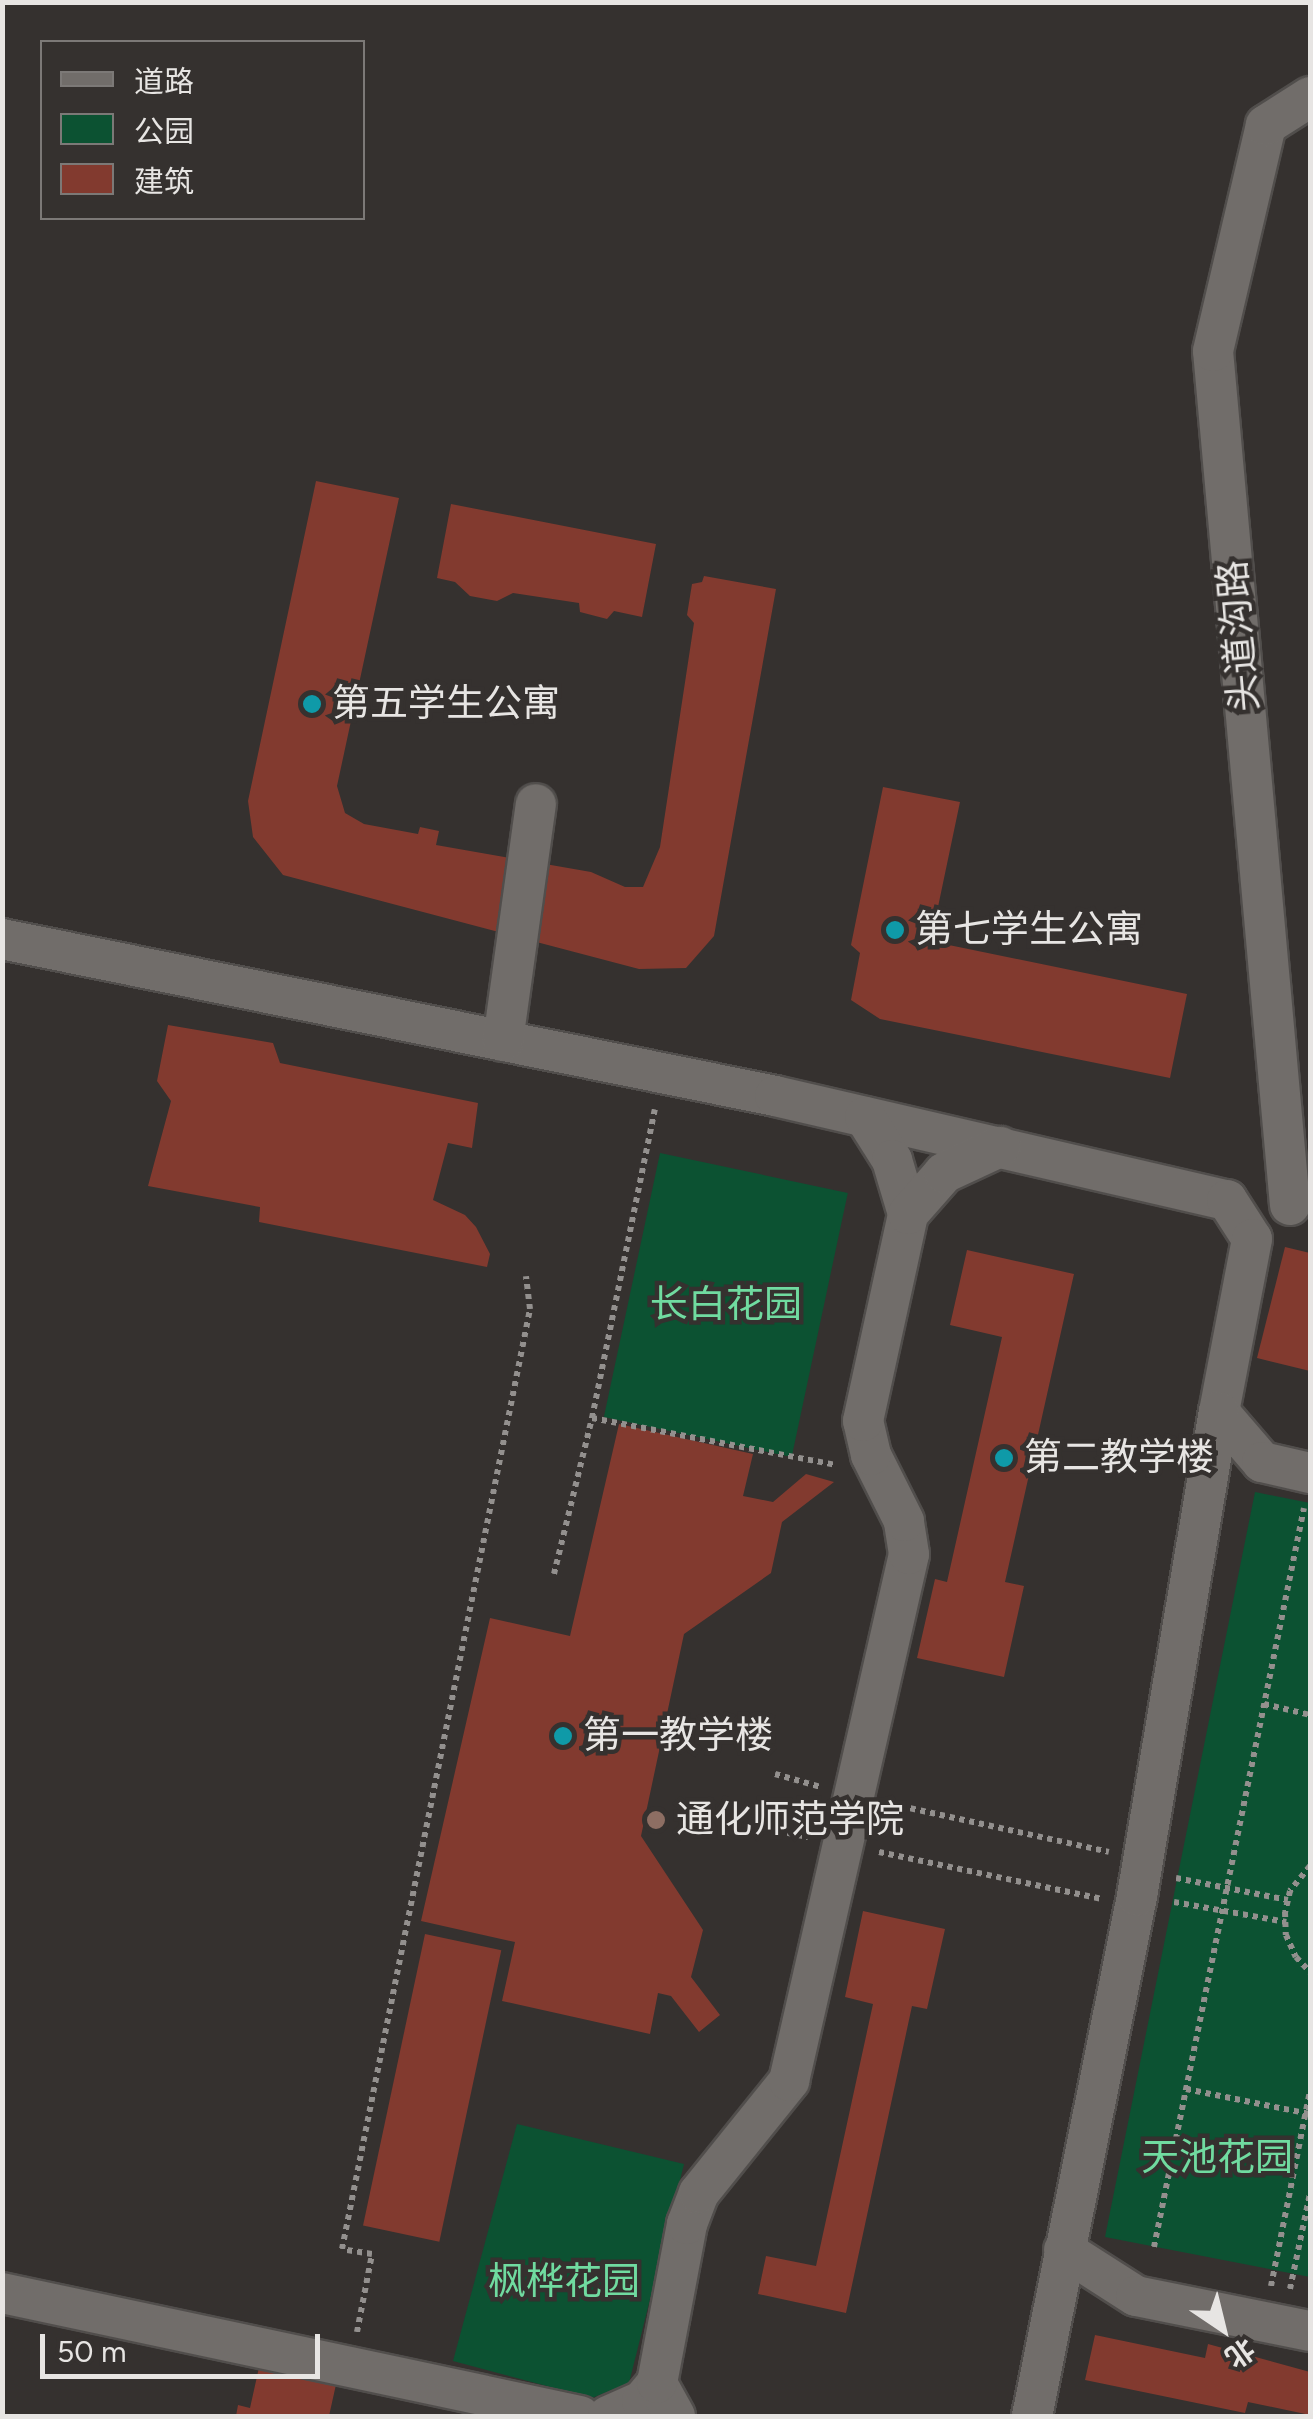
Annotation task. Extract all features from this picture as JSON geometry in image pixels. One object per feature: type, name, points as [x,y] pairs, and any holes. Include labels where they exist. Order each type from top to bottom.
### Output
[{"type":"street","name":"头道沟路","points":[[1300,1206],[1214,351],[1266,125],[1310,97]]},
{"type":"street","points":[[503,1041],[536,804]]},
{"type":"street","points":[[2,940],[663,1074],[1227,1200],[1300,1206]]},
{"type":"street","points":[[864,1117],[892,1160],[908,1214]]},
{"type":"street","points":[[608,2416],[642,2401],[666,2400],[687,2224],[699,2193],[789,2082],[908,1554],[904,1521],[871,1455],[863,1421],[908,1214],[944,1172],[1000,1148]]},
{"type":"street","points":[[1032,2416],[1137,1896],[1252,1239],[1227,1200]]},
{"type":"street","points":[[1219,1412],[1262,1462],[1308,1487]]},
{"type":"street","points":[[1206,1491],[1262,1462]]},
{"type":"street","points":[[1064,2250],[1136,2296],[1310,2331]]},
{"type":"street","points":[[2,2292],[580,2416]]},
{"type":"path","points":[[554,1574],[592,1418],[663,1074]]},
{"type":"path","points":[[355,2341],[372,2254],[342,2249],[530,1309],[526,1276]]},
{"type":"path","points":[[592,1418],[808,1460]]},
{"type":"path","points":[[1154,2247],[1308,1487]]},
{"type":"path","points":[[1264,1704],[1310,1714]]},
{"type":"path","points":[[854,1796],[1112,1853]]},
{"type":"path","points":[[758,1827],[1099,1900]]},
{"type":"path","points":[[1310,1866],[1288,1900],[1286,1922],[1296,1956],[1310,1972]]},
{"type":"path","points":[[1178,1878],[1288,1900]]},
{"type":"path","points":[[1173,1902],[1286,1922]]},
{"type":"path","points":[[1186,2089],[1308,2113]]},
{"type":"path","points":[[1274,2270],[1310,2091]]},
{"type":"path","points":[[1293,2274],[1310,2192]]},
{"type":"green space","name":"长白花园","points":[[660,1153],[848,1193],[792,1457],[604,1417]]},
{"type":"green space","name":"天池花园","points":[[1255,1492],[1310,1503],[1310,2277],[1105,2237]]},
{"type":"green space","name":"枫桦花园","points":[[517,2124],[684,2164],[629,2383],[592,2398],[453,2361]]},
{"type":"building","name":"第五学生公寓","points":[[316,481],[399,498],[337,786],[345,813],[364,824],[418,834],[420,827],[439,831],[436,845],[591,872],[625,887],[643,887],[660,847],[694,623],[687,615],[692,584],[702,582],[704,576],[776,589],[714,936],[686,968],[639,969],[283,875],[253,837],[248,801]]},
{"type":"building","points":[[451,504],[656,544],[642,617],[614,611],[607,619],[580,612],[579,603],[513,593],[497,601],[470,596],[455,582],[437,578]]},
{"type":"building","name":"第七学生公寓","points":[[883,787],[960,802],[934,926],[944,944],[1187,994],[1170,1078],[880,1019],[851,1000],[860,953],[851,945]]},
{"type":"building","points":[[168,1025],[273,1043],[280,1063],[478,1103],[472,1148],[448,1143],[433,1200],[465,1215],[476,1227],[490,1254],[487,1267],[259,1222],[260,1207],[148,1186],[171,1101],[157,1081]]},
{"type":"building","points":[[1285,1247],[1310,1253],[1310,1371],[1257,1358]]},
{"type":"building","name":"第二教学楼","points":[[967,1250],[1074,1274],[1005,1582],[1024,1586],[1004,1677],[917,1658],[935,1579],[947,1582],[1002,1337],[950,1325]]},
{"type":"building","name":"第一教学楼","points":[[619,1424],[753,1454],[743,1496],[773,1502],[806,1474],[834,1482],[782,1522],[771,1573],[684,1634],[641,1836],[703,1930],[691,1977],[720,2015],[699,2032],[671,1996],[658,1993],[650,2034],[502,2001],[515,1942],[421,1921],[490,1618],[570,1636]]},
{"type":"building","points":[[863,1911],[945,1929],[927,2009],[912,2006],[846,2313],[758,2294],[766,2256],[816,2266],[873,2004],[845,1997]]},
{"type":"building","points":[[425,1934],[501,1950],[439,2242],[363,2225]]},
{"type":"building","points":[[1095,2335],[1205,2358],[1208,2344],[1310,2372],[1310,2415],[1248,2402],[1245,2413],[1085,2380]]},
{"type":"building","points":[[260,2363],[337,2380],[329,2416],[236,2416],[238,2405],[250,2408]]},
{"type":"place","name":"第五学生公寓","points":[[312,704]]},
{"type":"place","name":"第七学生公寓","points":[[895,930]]},
{"type":"place","name":"第二教学楼","points":[[1004,1458]]},
{"type":"place","name":"第一教学楼","points":[[563,1736]]},
{"type":"place","name":"通化师范学院","points":[[656,1820]]}]
